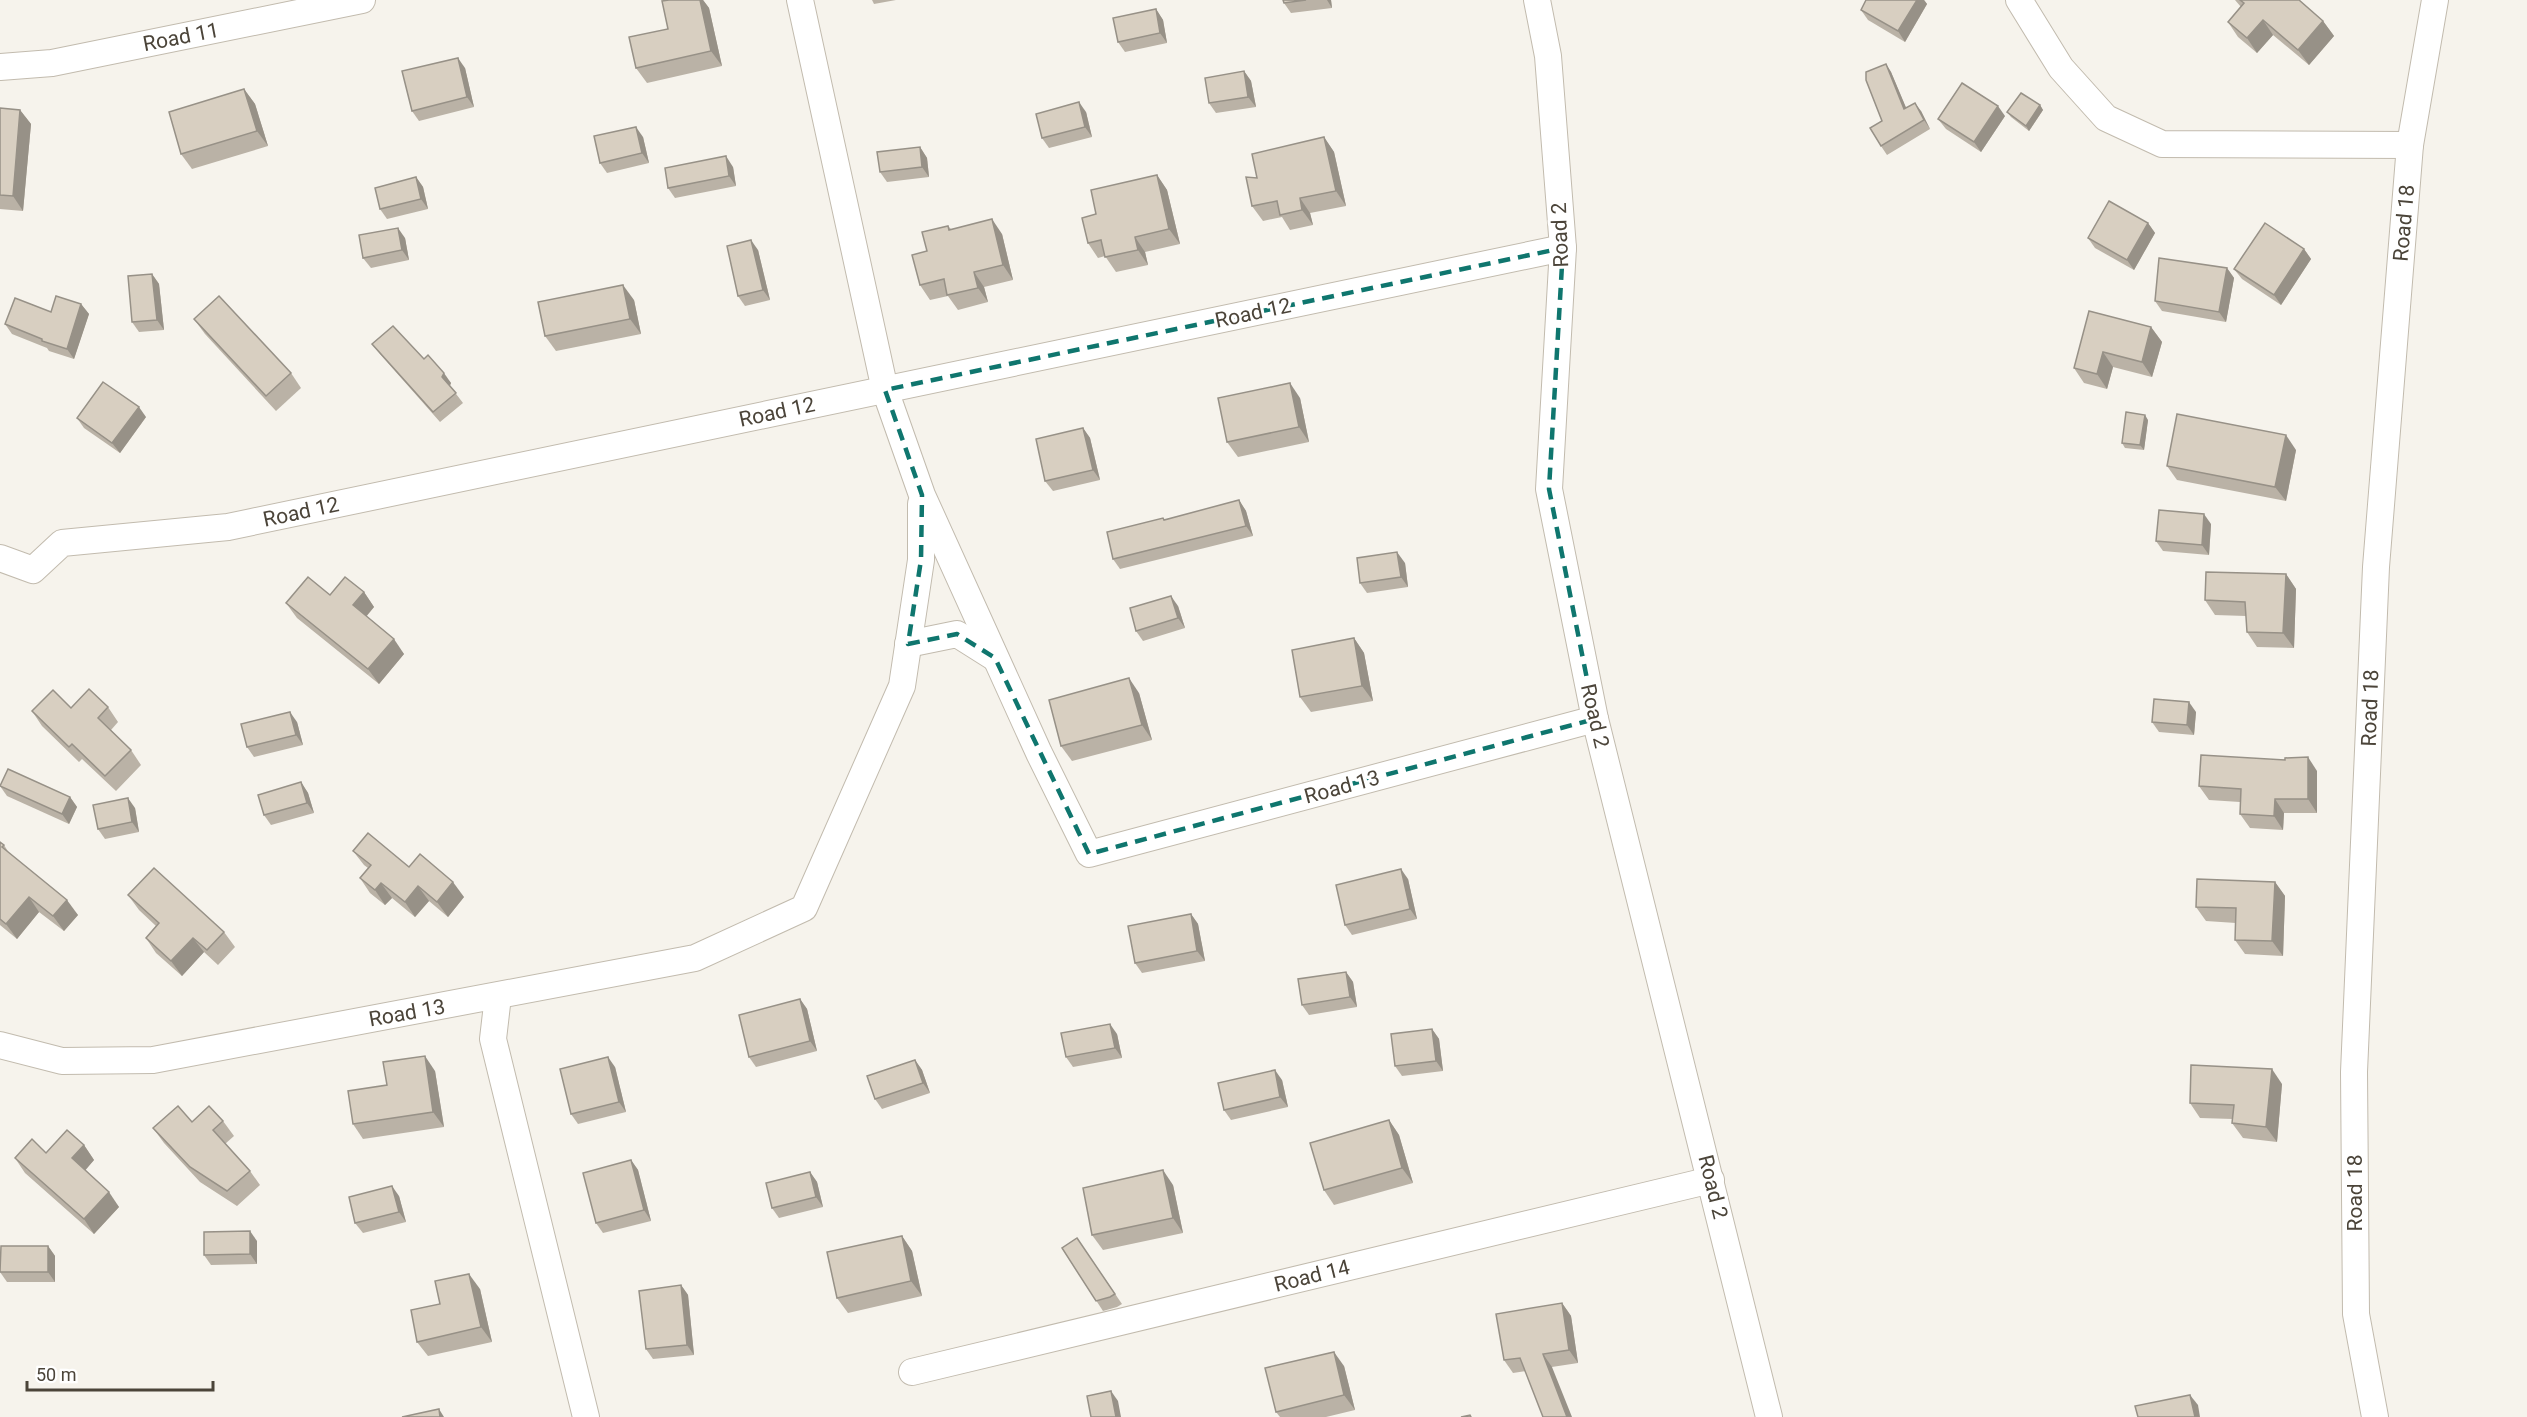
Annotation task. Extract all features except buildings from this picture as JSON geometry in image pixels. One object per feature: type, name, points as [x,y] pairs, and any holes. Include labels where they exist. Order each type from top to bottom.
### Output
[{"type":"street","name":"Road 11","points":[[0,67],[52,63],[362,0]]},
{"type":"street","points":[[801,0],[885,390],[922,495],[995,658]]},
{"type":"street","name":"Road 2","points":[[1537,0],[1548,56],[1563,248],[1549,489],[1595,719],[1769,1417]]},
{"type":"street","points":[[2019,0],[2061,68],[2106,118],[2162,144],[2410,145]]},
{"type":"street","name":"Road 18","points":[[2375,1417],[2356,1314],[2355,1072],[2376,567],[2410,145],[2435,0]]},
{"type":"street","name":"Road 12","points":[[0,558],[33,570],[62,543],[228,527],[1563,248]]},
{"type":"street","points":[[922,495],[921,560],[908,644],[957,634],[995,658]]},
{"type":"street","name":"Road 13","points":[[0,1045],[62,1061],[153,1059],[695,958],[804,908],[902,686],[908,644]]},
{"type":"street","name":"Road 13","points":[[995,658],[1089,854],[1595,719]]},
{"type":"street","points":[[498,996],[493,1039],[586,1417]]},
{"type":"street","name":"Road 14","points":[[912,1372],[1711,1180]]},
{"type":"highlighted area","points":[[1563,248],[1549,489],[1595,719],[1089,854],[995,658],[957,634],[908,644],[921,560],[922,495],[885,390]]}]
